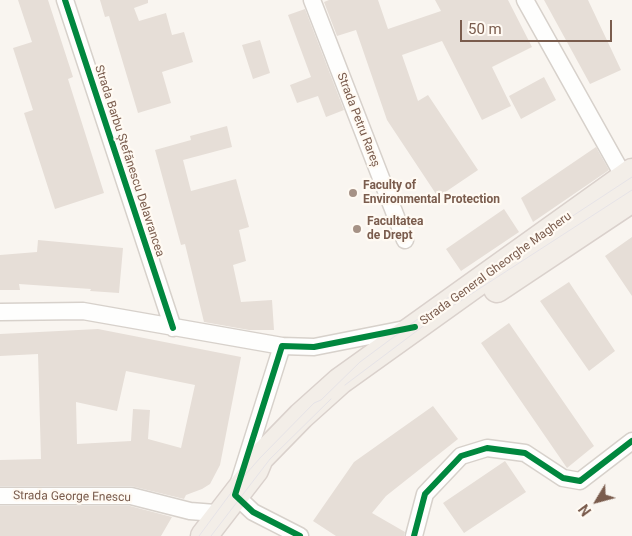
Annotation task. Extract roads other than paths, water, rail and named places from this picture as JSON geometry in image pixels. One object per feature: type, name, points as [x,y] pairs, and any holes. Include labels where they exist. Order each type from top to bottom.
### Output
[{"type":"main road","name":"Strada General Gheorghe Magheru","points":[[204,536],[256,470],[260,458],[334,386],[414,327],[629,183]]},
{"type":"main road","name":"Strada General Gheorghe Magheru","points":[[256,470],[276,462],[326,414],[390,361],[629,183]]},
{"type":"street","name":"Strada Barbu Ștefănescu Delavrancea","points":[[65,0],[172,328]]},
{"type":"street","name":"Strada Petru Rareș","points":[[312,0],[405,240]]},
{"type":"street","points":[[525,0],[629,183]]},
{"type":"street","points":[[0,312],[83,311],[282,346],[314,346],[414,327]]},
{"type":"street","points":[[282,346],[232,499],[300,536]]},
{"type":"street","points":[[414,536],[425,494],[461,456],[487,448],[525,454],[563,478],[580,482],[632,441]]},
{"type":"street","name":"Strada George Enescu","points":[[0,496],[132,496],[190,511],[215,513],[232,499]]},
{"type":"tram line","points":[[199,536],[239,482],[260,458],[314,403],[321,400],[360,362],[434,307],[632,177]]},
{"type":"tram line","points":[[345,385],[434,318],[632,190]]},
{"type":"tram line","points":[[211,536],[270,459],[331,399]]},
{"type":"place","name":"Faculty of Environmental Protection","points":[[353,193]]},
{"type":"place","name":"Facultatea de Drept","points":[[357,229]]}]
